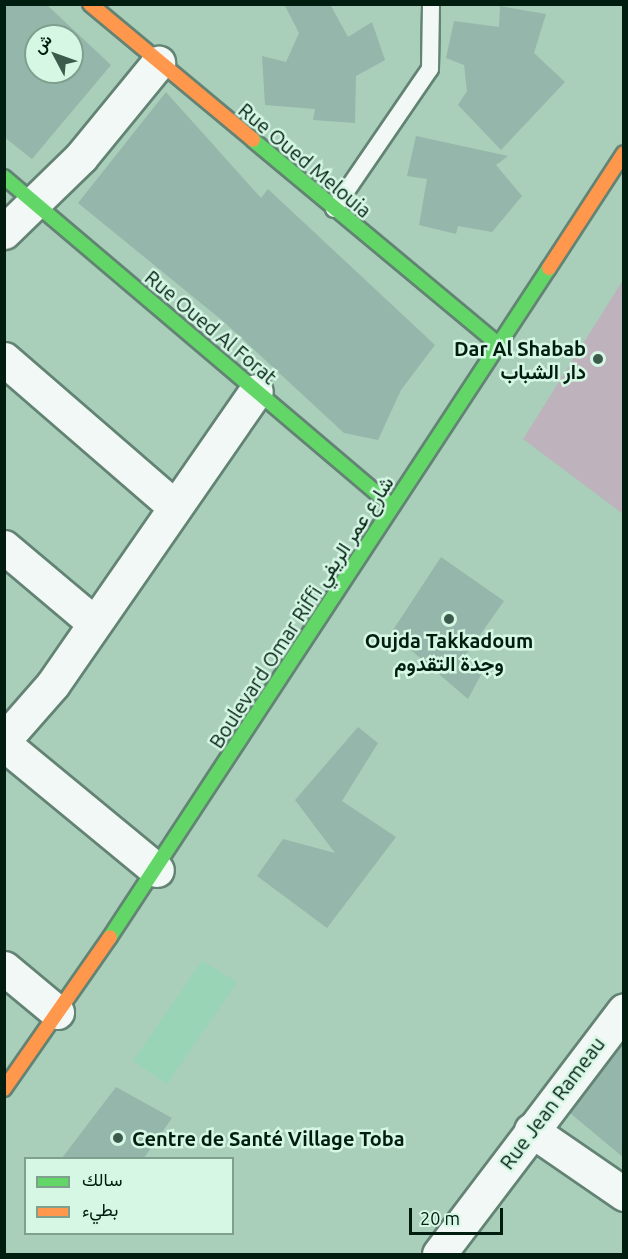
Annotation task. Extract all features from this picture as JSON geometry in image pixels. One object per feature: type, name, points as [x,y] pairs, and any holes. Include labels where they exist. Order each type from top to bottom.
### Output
[{"type":"street","name":"Rue Oued Melouia","points":[[90,4],[158,63],[497,343]]},
{"type":"street","points":[[4,232],[81,157],[158,63]]},
{"type":"street","name":"Boulevard Omar Riffi شارع عمر الريفي","points":[[4,1089],[157,870],[497,343],[624,153]]},
{"type":"street","name":"Rue Oued Al Forat","points":[[4,177],[392,506]]},
{"type":"street","points":[[4,359],[174,506]]},
{"type":"street","points":[[4,740],[53,684],[92,621],[256,391]]},
{"type":"street","points":[[4,547],[92,621]]},
{"type":"street","points":[[4,744],[157,870]]},
{"type":"street","points":[[4,968],[57,1012]]},
{"type":"street","name":"Rue Jean Rameau","points":[[439,1254],[624,1010]]},
{"type":"street","points":[[531,1130],[624,1194]]},
{"type":"lane","points":[[334,209],[430,69],[431,4]]},
{"type":"shaded area","name":"Dar Al Shabab دار الشباب","points":[[623,280],[623,514],[523,439]]},
{"type":"shaded area","points":[[202,961],[237,982],[167,1084],[133,1061]]},
{"type":"building","points":[[4,4],[46,4],[67,24],[24,24],[24,84],[84,84],[84,40],[111,65],[32,159],[4,137]]},
{"type":"building","points":[[284,4],[330,4],[348,37],[372,22],[385,60],[356,76],[355,123],[313,120],[315,109],[265,105],[262,56],[286,62],[299,33]]},
{"type":"building","points":[[500,6],[546,14],[534,53],[565,82],[501,150],[458,105],[467,91],[464,65],[446,58],[454,21],[499,27]]},
{"type":"building","points":[[166,92],[261,198],[268,189],[435,345],[401,390],[378,440],[344,433],[224,322],[78,203]]},
{"type":"building","points":[[416,136],[508,156],[496,165],[522,196],[492,232],[458,226],[456,234],[419,225],[427,179],[407,176]]},
{"type":"building","points":[[441,557],[504,601],[463,659],[482,673],[468,699],[391,633]]},
{"type":"building","points":[[358,727],[378,743],[342,801],[396,837],[327,928],[257,876],[283,839],[335,853],[295,800]]},
{"type":"building","points":[[624,1042],[624,1158],[570,1113]]},
{"type":"building","name":"Centre de Santé Village Toba","points":[[116,1087],[172,1118],[145,1157],[63,1157]]},
{"type":"traffic: fast","points":[[253,140],[497,343]]},
{"type":"traffic: fast","points":[[4,177],[392,506]]},
{"type":"traffic: fast","points":[[110,937],[549,268]]},
{"type":"traffic: slow","points":[[90,4],[253,140]]},
{"type":"traffic: slow","points":[[549,268],[624,153]]},
{"type":"traffic: slow","points":[[4,1089],[110,937]]},
{"type":"place","name":"Dar Al Shabab دار الشباب","points":[[598,359]]},
{"type":"place","name":"Oujda Takkadoum وجدة التقدوم","points":[[449,619]]},
{"type":"place","name":"Centre de Santé Village Toba","points":[[118,1138]]}]
